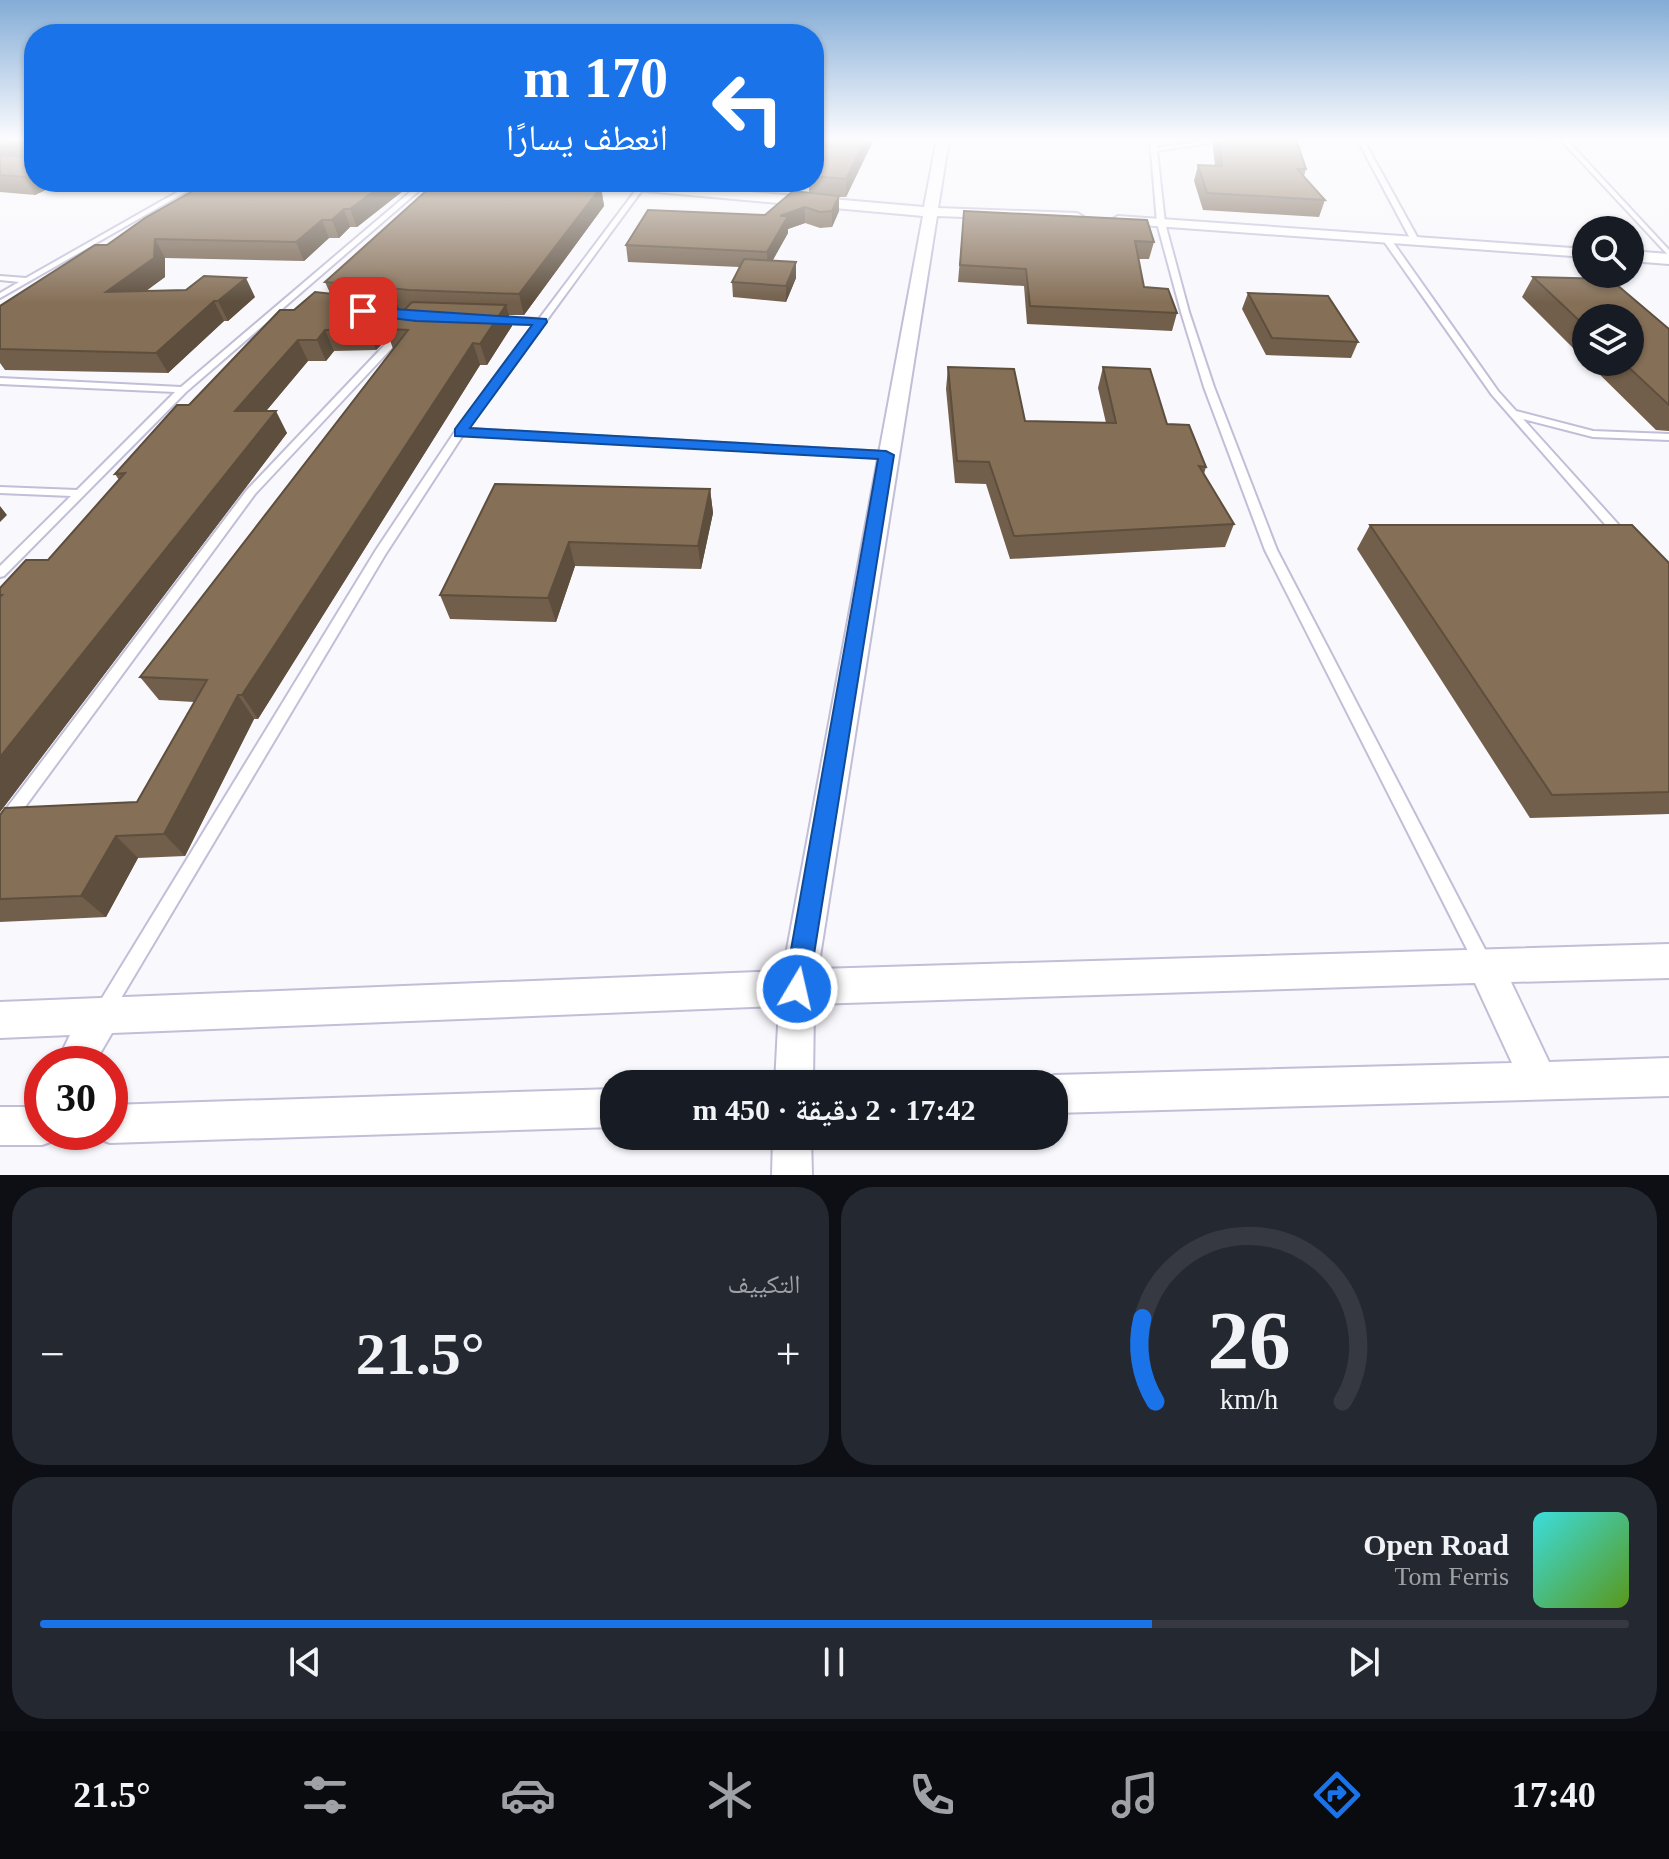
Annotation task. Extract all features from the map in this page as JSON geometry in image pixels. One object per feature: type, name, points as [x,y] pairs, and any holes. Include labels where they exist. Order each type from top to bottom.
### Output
[{"type":"street","points":[[744,194],[930,212],[1096,218],[1572,252]]},
{"type":"street","points":[[794,1070],[797,989],[886,455],[933,194]]},
{"type":"street","points":[[1644,256],[1669,256]]},
{"type":"street","points":[[0,1020],[100,1019],[961,981],[1669,961]]},
{"type":"street","points":[[1485,966],[1540,1083]]},
{"type":"street","points":[[84,1046],[100,1019]]},
{"type":"street","points":[[1068,1094],[1540,1083],[1669,1077]]},
{"type":"street","points":[[128,1123],[600,1108]]},
{"type":"street","points":[[0,1126],[24,1124]]},
{"type":"street","points":[[792,1150],[792,1175]]},
{"type":"lane","points":[[0,296],[179,194]]},
{"type":"lane","points":[[0,573],[183,390],[412,194]]},
{"type":"lane","points":[[100,1019],[380,553],[460,432],[637,194]]},
{"type":"lane","points":[[1158,194],[1161,223],[1209,387],[1271,550],[1485,966]]},
{"type":"lane","points":[[1390,194],[1416,242]]},
{"type":"lane","points":[[1613,194],[1669,256]]},
{"type":"lane","points":[[1387,240],[1495,393],[1631,547]]},
{"type":"lane","points":[[0,278],[26,280]]},
{"type":"lane","points":[[284,302],[299,304]]},
{"type":"lane","points":[[479,319],[541,322]]},
{"type":"lane","points":[[0,829],[251,492],[406,328]]},
{"type":"lane","points":[[0,381],[183,390]]},
{"type":"lane","points":[[1516,414],[1593,434],[1669,437]]},
{"type":"lane","points":[[460,432],[886,455]]},
{"type":"lane","points":[[0,490],[81,493]]},
{"type":"building","points":[[188,194],[370,194],[332,220],[322,220],[296,242],[155,239],[154,258],[106,292],[186,290],[204,276],[246,278],[214,301],[156,353],[0,349],[0,306],[95,245],[107,245],[145,218]]},
{"type":"building","points":[[423,194],[596,194],[519,294],[409,290],[325,282]]},
{"type":"building","points":[[790,194],[839,196],[832,211],[820,212],[805,207],[780,216],[788,216],[767,252],[626,245],[648,210],[765,215]]},
{"type":"building","points":[[1221,194],[1319,194],[1325,200]]},
{"type":"building","points":[[964,211],[1147,220],[1154,242],[1135,241],[1144,287],[1168,289],[1177,313],[1030,306],[1026,269],[960,265]]},
{"type":"building","points":[[744,259],[796,262],[786,286],[732,282]]},
{"type":"building","points":[[1533,277],[1572,278],[1572,288],[1621,288],[1640,304],[1572,304],[1572,314]]},
{"type":"building","points":[[315,292],[396,301],[368,329],[325,330],[317,340],[298,340],[235,411],[276,411],[0,757],[0,588],[26,560],[48,560],[125,473],[115,474],[177,405],[189,405],[280,310],[294,310]]},
{"type":"building","points":[[1248,293],[1328,296],[1358,342],[1272,338]]},
{"type":"building","points":[[412,302],[506,305],[480,344],[473,343],[242,695],[238,695],[164,834],[116,836],[81,896],[0,899],[0,815],[5,808],[137,802],[207,680],[140,677],[408,330],[386,329]]},
{"type":"building","points":[[1644,308],[1669,329],[1669,405],[1638,376],[1644,376]]},
{"type":"building","points":[[948,367],[1014,369],[1025,421],[1116,423],[1103,367],[1150,369],[1167,424],[1189,425],[1206,467],[1199,466],[1234,524],[1014,536],[989,462],[957,461]]},
{"type":"building","points":[[495,484],[710,489],[698,546],[569,542],[548,598],[440,595]]},
{"type":"building","points":[[1370,525],[1632,525],[1669,563],[1669,792],[1552,795]]},
{"type":"route","points":[[363,311],[416,317],[541,322],[460,432],[886,455],[797,989]]}]
